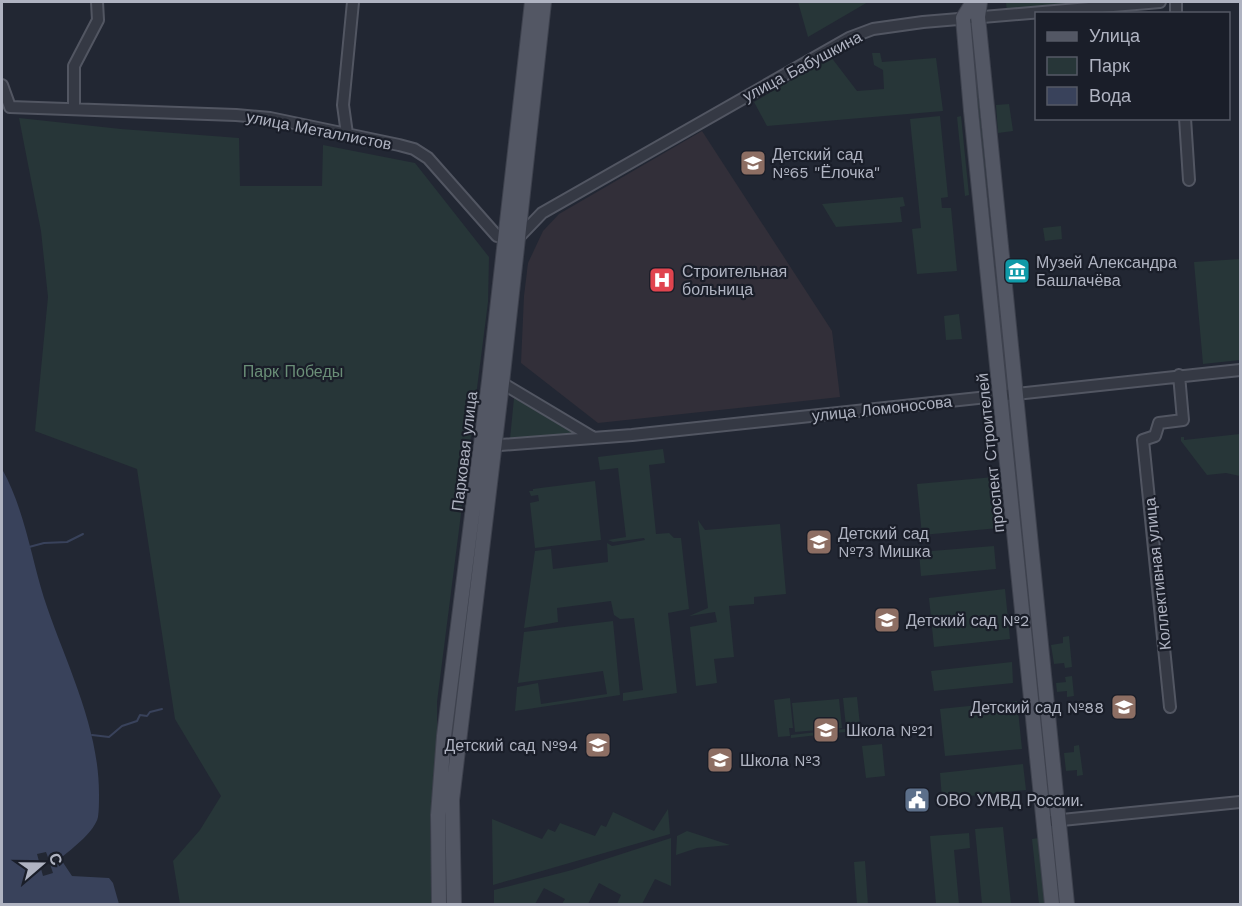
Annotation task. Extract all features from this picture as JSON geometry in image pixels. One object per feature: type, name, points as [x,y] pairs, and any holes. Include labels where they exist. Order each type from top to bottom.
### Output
[{"type":"main road","name":"Парковая улица","points":[[512,238],[532,2]]},
{"type":"main road","name":"Парковая улица","points":[[440,904],[439,781],[487,446],[544,2]]},
{"type":"main road","points":[[971,17],[973,2]]},
{"type":"main road","name":"проспект Строителей","points":[[980,2],[971,17],[1000,394],[1052,904]]},
{"type":"main road","name":"проспект Строителей","points":[[971,17],[1016,393],[1067,904]]},
{"type":"main road","name":"Парковая улица","points":[[454,904],[452,800],[487,446]]},
{"type":"street","points":[[74,108],[74,66],[98,20],[98,2]]},
{"type":"street","points":[[346,134],[343,105],[353,2]]},
{"type":"street","name":"улица Бабушкина","points":[[512,238],[542,213],[849,38],[873,29],[971,17],[1160,2]]},
{"type":"street","name":"улица Металлистов","points":[[2,86],[10,107],[236,114],[270,118],[414,149],[428,158],[497,236],[512,238]]},
{"type":"street","points":[[1185,120],[1189,180]]},
{"type":"street","name":"улица Ломоносова","points":[[487,446],[594,438],[1240,370]]},
{"type":"street","name":"Коллективная улица","points":[[1170,707],[1143,440],[1155,436],[1159,423],[1183,420],[1179,375]]},
{"type":"street","points":[[495,382],[594,438]]},
{"type":"street","points":[[1043,822],[1240,802]]},
{"type":"shaded area","name":"Строительная больница","points":[[702,131],[832,331],[840,397],[598,423],[521,363],[528,263],[543,231],[559,214]]},
{"type":"green space","points":[[798,2],[868,2],[808,37]]},
{"type":"green space","points":[[1006,2],[1160,2],[1007,14]]},
{"type":"green space","points":[[967,30],[973,30],[1004,386]]},
{"type":"green space","points":[[872,53],[880,53],[882,62],[936,58],[943,111],[767,126],[754,102],[831,57],[857,91],[884,89],[883,70],[874,65]]},
{"type":"green space","points":[[1009,104],[1013,131],[998,133],[996,105]]},
{"type":"green space","points":[[940,116],[948,197],[941,198],[942,208],[951,208],[957,271],[917,274],[912,229],[921,228],[910,119]]},
{"type":"green space","points":[[961,116],[969,195],[965,196],[957,117]]},
{"type":"green space","name":"Парк Победы","points":[[19,118],[239,138],[240,186],[322,186],[323,145],[415,163],[489,257],[488,302],[437,702],[437,738],[430,832],[433,904],[180,904],[173,861],[200,830],[221,796],[175,719],[137,469],[35,431],[48,297],[41,231]]},
{"type":"green space","points":[[903,197],[905,206],[900,207],[902,222],[836,227],[822,204]]},
{"type":"green space","points":[[1061,226],[1062,239],[1045,241],[1043,228]]},
{"type":"green space","points":[[1240,259],[1240,360],[1203,364],[1194,262]]},
{"type":"green space","points":[[959,314],[962,339],[946,340],[944,316]]},
{"type":"green space","points":[[514,398],[575,434],[510,439]]},
{"type":"green space","points":[[1240,434],[1240,476],[1226,473],[1207,475],[1181,441],[1181,437],[1184,437],[1184,440]]},
{"type":"green space","points":[[663,449],[665,463],[649,465],[656,534],[669,533],[674,538],[681,538],[689,609],[668,613],[677,693],[623,701],[623,693],[643,690],[634,618],[620,619],[614,615],[611,601],[557,608],[558,622],[524,628],[535,551],[551,549],[553,569],[608,562],[607,543],[612,546],[645,540],[644,538],[613,542],[608,540],[626,537],[618,468],[600,470],[598,457]]},
{"type":"green space","points":[[484,464],[488,464],[449,904],[445,904],[443,828],[445,771]]},
{"type":"green space","points":[[994,477],[999,528],[922,535],[917,484]]},
{"type":"green space","points":[[595,481],[601,540],[535,548],[530,503],[539,501],[538,495],[531,496],[529,491]]},
{"type":"green space","points":[[698,520],[705,530],[780,524],[786,594],[754,597],[754,604],[729,606],[734,657],[714,659],[717,683],[696,686],[690,627],[717,622],[715,612],[689,616],[708,608]]},
{"type":"green space","points":[[994,546],[996,569],[921,576],[919,552]]},
{"type":"green space","points":[[1005,589],[1010,639],[934,647],[929,598]]},
{"type":"green space","points":[[613,621],[620,695],[515,711],[517,687],[538,683],[541,704],[607,694],[603,671],[518,683],[524,632]]},
{"type":"green space","points":[[1069,636],[1072,667],[1065,668],[1064,663],[1054,664],[1051,645],[1063,643],[1063,637]]},
{"type":"green space","points":[[1012,662],[1013,683],[934,691],[931,671]]},
{"type":"green space","points":[[1072,676],[1074,696],[1067,697],[1067,691],[1057,692],[1056,683],[1066,682],[1065,677]]},
{"type":"green space","points":[[857,697],[860,725],[846,727],[843,698]]},
{"type":"green space","points":[[790,698],[793,728],[789,728],[790,736],[778,737],[774,700]]},
{"type":"green space","points":[[839,699],[842,728],[795,732],[792,703]]},
{"type":"green space","points":[[1017,701],[1022,749],[945,756],[940,709]]},
{"type":"green space","points":[[863,727],[863,730],[791,738],[791,735]]},
{"type":"green space","points":[[882,744],[885,776],[866,778],[862,746]]},
{"type":"green space","points":[[1079,745],[1083,775],[1077,776],[1077,770],[1066,771],[1064,753],[1074,752],[1074,746]]},
{"type":"green space","points":[[1023,764],[1026,790],[942,799],[940,773]]},
{"type":"green space","points":[[668,809],[670,834],[493,885],[492,819],[542,839],[548,829],[555,832],[560,823],[595,836],[601,825],[606,827],[613,812],[654,831]]},
{"type":"green space","points":[[1003,827],[1011,904],[982,904],[975,829]]},
{"type":"green space","points":[[687,831],[730,845],[697,848],[676,855],[677,836]]},
{"type":"green space","points":[[969,833],[970,848],[954,850],[959,904],[936,904],[930,836]]},
{"type":"green space","points":[[671,838],[671,886],[655,879],[642,904],[617,904],[621,895],[599,883],[588,904],[562,904],[565,899],[544,888],[535,904],[494,904],[494,890],[572,870]]},
{"type":"green space","points":[[1039,838],[1045,904],[1039,904],[1032,839]]},
{"type":"green space","points":[[865,861],[868,904],[857,904],[854,862]]},
{"type":"water","points":[[2,469],[16,500],[44,598],[87,719],[97,768],[98,817],[93,828],[62,857],[62,861],[72,876],[109,878],[113,883],[119,904],[2,904]]},
{"type":"pier","points":[[46,852],[49,860],[62,857],[62,861],[50,864],[53,873],[43,876],[37,854]]},
{"type":"waterway","points":[[29,547],[44,543],[67,542],[83,534]]},
{"type":"waterway","points":[[92,735],[109,737],[122,726],[137,721],[140,715],[147,716],[150,712],[162,709]]},
{"type":"place","name":"Детский сад №65 \"Ёлочка\"","points":[[753,163]]},
{"type":"place","name":"Музей Александра Башлачёва","points":[[1017,271]]},
{"type":"place","name":"Строительная больница","points":[[662,280]]},
{"type":"place","name":"Детский сад №73 Мишка","points":[[819,542]]},
{"type":"place","name":"Детский сад №2","points":[[887,620]]},
{"type":"place","name":"Детский сад №88","points":[[1124,707]]},
{"type":"place","name":"Школа №21","points":[[826,730]]},
{"type":"place","name":"Детский сад №94","points":[[598,745]]},
{"type":"place","name":"Школа №3","points":[[720,760]]},
{"type":"place","name":"ОВО УМВД России.","points":[[917,800]]}]
